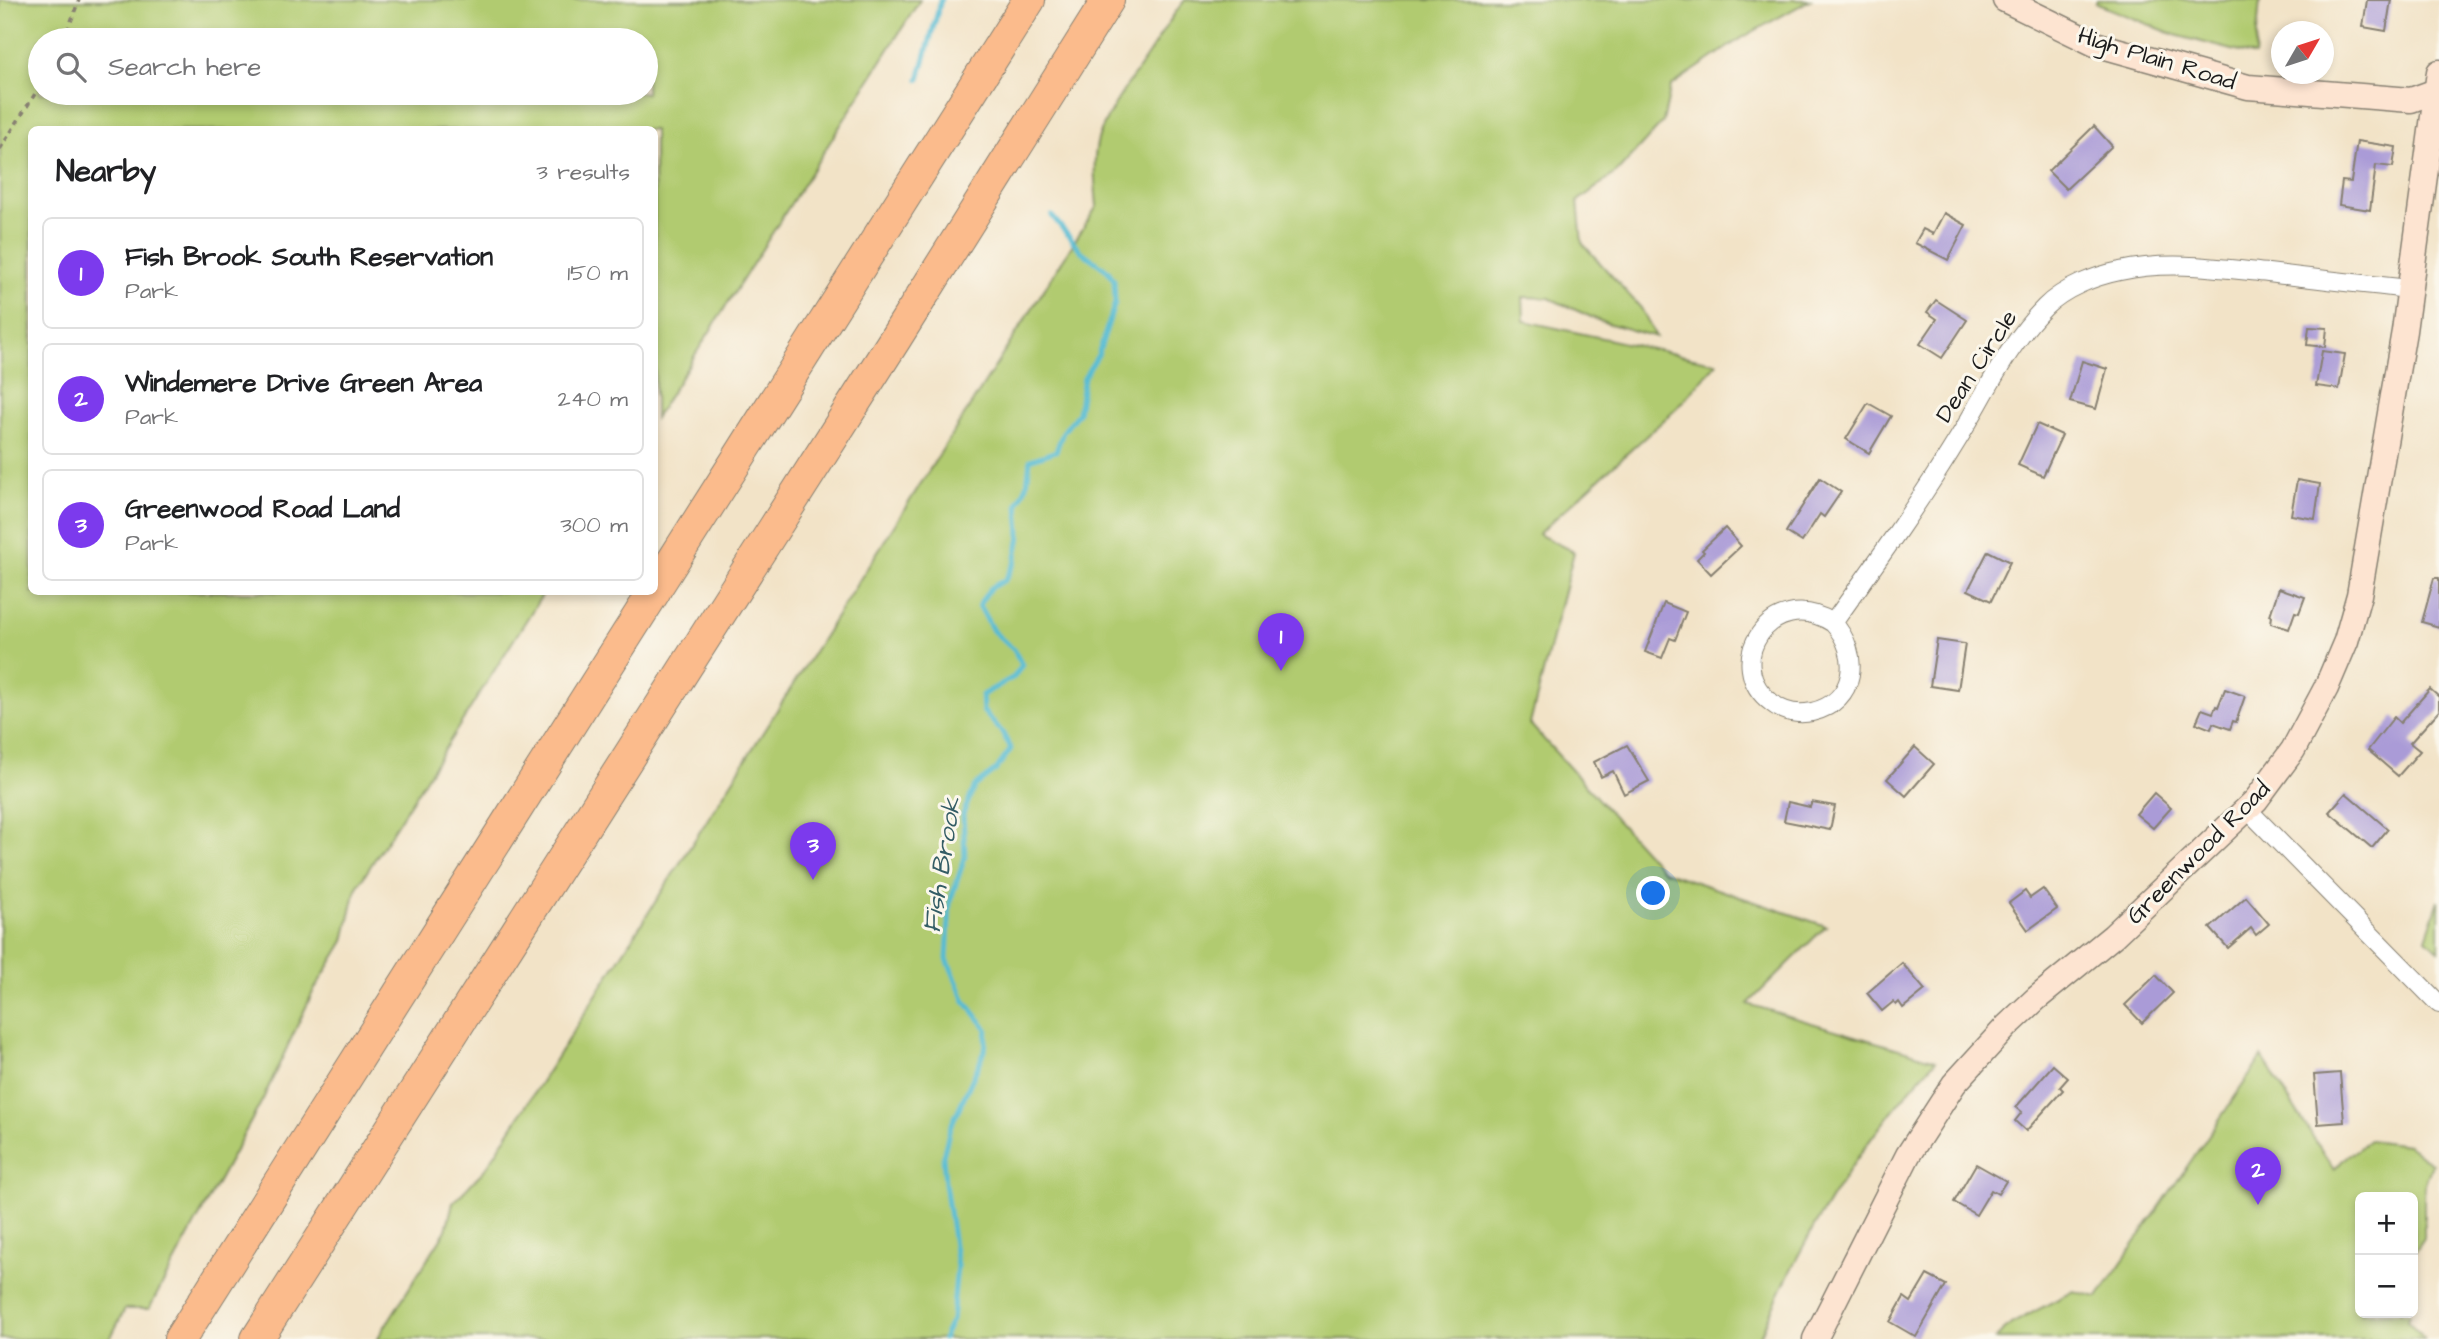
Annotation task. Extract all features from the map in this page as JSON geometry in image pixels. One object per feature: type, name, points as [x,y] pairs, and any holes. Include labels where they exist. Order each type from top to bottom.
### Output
[{"type":"highway","points":[[658,585],[1029,0]]},
{"type":"highway","points":[[257,1339],[1108,0]]},
{"type":"highway","points":[[180,1339],[651,595]]},
{"type":"street","name":"High Plain Road","points":[[2005,0],[2095,44],[2248,87],[2411,100],[2438,84]]},
{"type":"street","name":"Greenwood Road","points":[[1815,1339],[1908,1155],[1954,1084],[2007,1026],[2113,936],[2247,809],[2292,750],[2326,688],[2346,641],[2359,595],[2410,289],[2438,84]]},
{"type":"street","name":"Dean Circle","points":[[1833,623],[1898,534],[2012,348],[2047,305],[2066,292],[2090,280],[2122,270],[2170,266],[2221,268],[2410,289]]},
{"type":"street","points":[[1793,612],[1814,613],[1833,623],[1848,642],[1852,665],[1846,687],[1839,697],[1819,710],[1796,713],[1765,698],[1754,679],[1751,657],[1753,647],[1764,628],[1772,621],[1793,612]]},
{"type":"street","points":[[2247,809],[2439,1004]]},
{"type":"path","points":[[68,28],[79,0]]},
{"type":"path","points":[[0,149],[28,105]]},
{"type":"green space","points":[[0,0],[920,0],[658,413],[658,126],[28,126],[28,595],[542,595],[356,889],[344,941],[313,992],[263,1099],[149,1309],[125,1309],[110,1339],[0,1339]]},
{"type":"green space","points":[[1185,0],[1810,0],[1740,39],[1671,86],[1663,122],[1617,172],[1578,201],[1582,243],[1641,308],[1656,337],[1600,321],[1549,298],[1523,297],[1524,321],[1717,363],[1676,409],[1538,534],[1574,552],[1530,724],[1663,871],[1826,926],[1748,1004],[1936,1060],[1883,1123],[1835,1191],[1794,1263],[1759,1339],[377,1339],[446,1230],[453,1203],[487,1167],[1097,206],[1095,153],[1099,136],[1122,93]]},
{"type":"green space","points":[[2097,0],[2260,0],[2255,56],[2175,35],[2095,3]]},
{"type":"green space","points":[[2439,900],[2439,950],[2426,939]]},
{"type":"green space","points":[[2262,1057],[2334,1170],[2370,1140],[2408,1145],[2432,1164],[2424,1187],[2424,1238],[2418,1247],[2418,1192],[2355,1192],[2355,1318],[2408,1318],[2424,1339],[1995,1339],[2011,1324],[2073,1291],[2098,1297]]},
{"type":"building","points":[[2367,0],[2391,0],[2386,31],[2363,27]]},
{"type":"building","points":[[2094,126],[2112,146],[2066,189],[2048,171]]},
{"type":"building","points":[[2357,141],[2396,147],[2393,167],[2376,165],[2370,210],[2339,205],[2342,181],[2351,182]]},
{"type":"building","points":[[1944,213],[1966,225],[1948,260],[1915,243],[1923,229],[1933,234]]},
{"type":"building","points":[[1936,300],[1967,320],[1942,358],[1920,344],[1937,319],[1927,312]]},
{"type":"building","points":[[2309,327],[2327,328],[2325,347],[2307,345]]},
{"type":"building","points":[[2322,351],[2345,354],[2339,389],[2316,386]]},
{"type":"building","points":[[2082,361],[2107,369],[2096,409],[2070,402]]},
{"type":"building","points":[[1868,403],[1891,416],[1869,453],[1846,439]]},
{"type":"building","points":[[2037,424],[2062,435],[2043,476],[2018,465]]},
{"type":"building","points":[[1820,478],[1841,492],[1824,517],[1820,514],[1802,542],[1786,532]]},
{"type":"building","points":[[2297,480],[2320,484],[2315,519],[2291,515]]},
{"type":"building","points":[[1725,528],[1741,546],[1711,574],[1697,559],[1704,552],[1702,550]]},
{"type":"building","points":[[1988,551],[2010,562],[1991,601],[1968,590]]},
{"type":"building","points":[[2434,578],[2439,578],[2439,627],[2422,622]]},
{"type":"building","points":[[2279,588],[2305,597],[2299,613],[2295,612],[2289,629],[2271,623],[2270,615]]},
{"type":"building","points":[[1664,603],[1686,612],[1675,640],[1670,638],[1662,658],[1645,652]]},
{"type":"building","points":[[1937,640],[1965,644],[1958,690],[1930,686]]},
{"type":"building","points":[[2225,689],[2245,696],[2236,722],[2233,721],[2230,729],[2213,723],[2211,729],[2196,723],[2202,709],[2213,713]]},
{"type":"building","points":[[2430,689],[2439,697],[2439,711],[2410,743],[2420,751],[2398,776],[2368,750],[2394,717],[2400,723]]},
{"type":"building","points":[[1627,745],[1649,781],[1624,794],[1613,771],[1601,777],[1594,762]]},
{"type":"building","points":[[1915,747],[1934,764],[1906,796],[1887,779]]},
{"type":"building","points":[[2154,793],[2171,808],[2153,828],[2136,814]]},
{"type":"building","points":[[2346,793],[2388,829],[2372,848],[2329,812]]},
{"type":"building","points":[[1788,802],[1810,807],[1812,802],[1835,806],[1830,830],[1784,821]]},
{"type":"building","points":[[2043,889],[2057,909],[2028,930],[2009,903],[2025,891],[2030,898]]},
{"type":"building","points":[[2246,897],[2269,924],[2256,935],[2251,928],[2228,948],[2210,928]]},
{"type":"building","points":[[1902,963],[1925,990],[1903,1008],[1899,1002],[1896,1005],[1893,1002],[1882,1011],[1867,993]]},
{"type":"building","points":[[2156,975],[2173,993],[2142,1023],[2125,1005]]},
{"type":"building","points":[[2053,1065],[2068,1078],[2060,1087],[2063,1090],[2026,1131],[2015,1121],[2022,1112],[2016,1107]]},
{"type":"building","points":[[2340,1073],[2344,1122],[2318,1124],[2314,1075]]},
{"type":"building","points":[[1976,1164],[2006,1181],[1998,1194],[1991,1190],[1976,1215],[1954,1202]]},
{"type":"building","points":[[1927,1275],[1946,1285],[1916,1337],[1890,1322],[1904,1297],[1911,1302]]},
{"type":"waterway","name":"Fish Brook","points":[[919,79],[941,0]]},
{"type":"waterway","name":"Fish Brook","points":[[943,1339],[952,1320],[957,1266],[943,1156],[950,1128],[985,1051],[987,1029],[965,1001],[947,959],[950,902],[965,857],[963,814],[975,786],[996,770],[1011,749],[1002,732],[983,711],[982,695],[1014,677],[1022,665],[1014,650],[993,631],[979,605],[990,588],[1005,580],[1015,562],[1020,536],[1018,504],[1027,485],[1030,460],[1056,451],[1063,432],[1078,413],[1084,377],[1098,355],[1115,303],[1114,280],[1108,271],[1081,251],[1052,216]]},
{"type":"place","name":"Fish Brook South Reservation","points":[[1281,671]]},
{"type":"place","name":"Greenwood Road Land","points":[[813,880]]},
{"type":"place","name":"Windemere Drive Green Area","points":[[2258,1205]]}]
